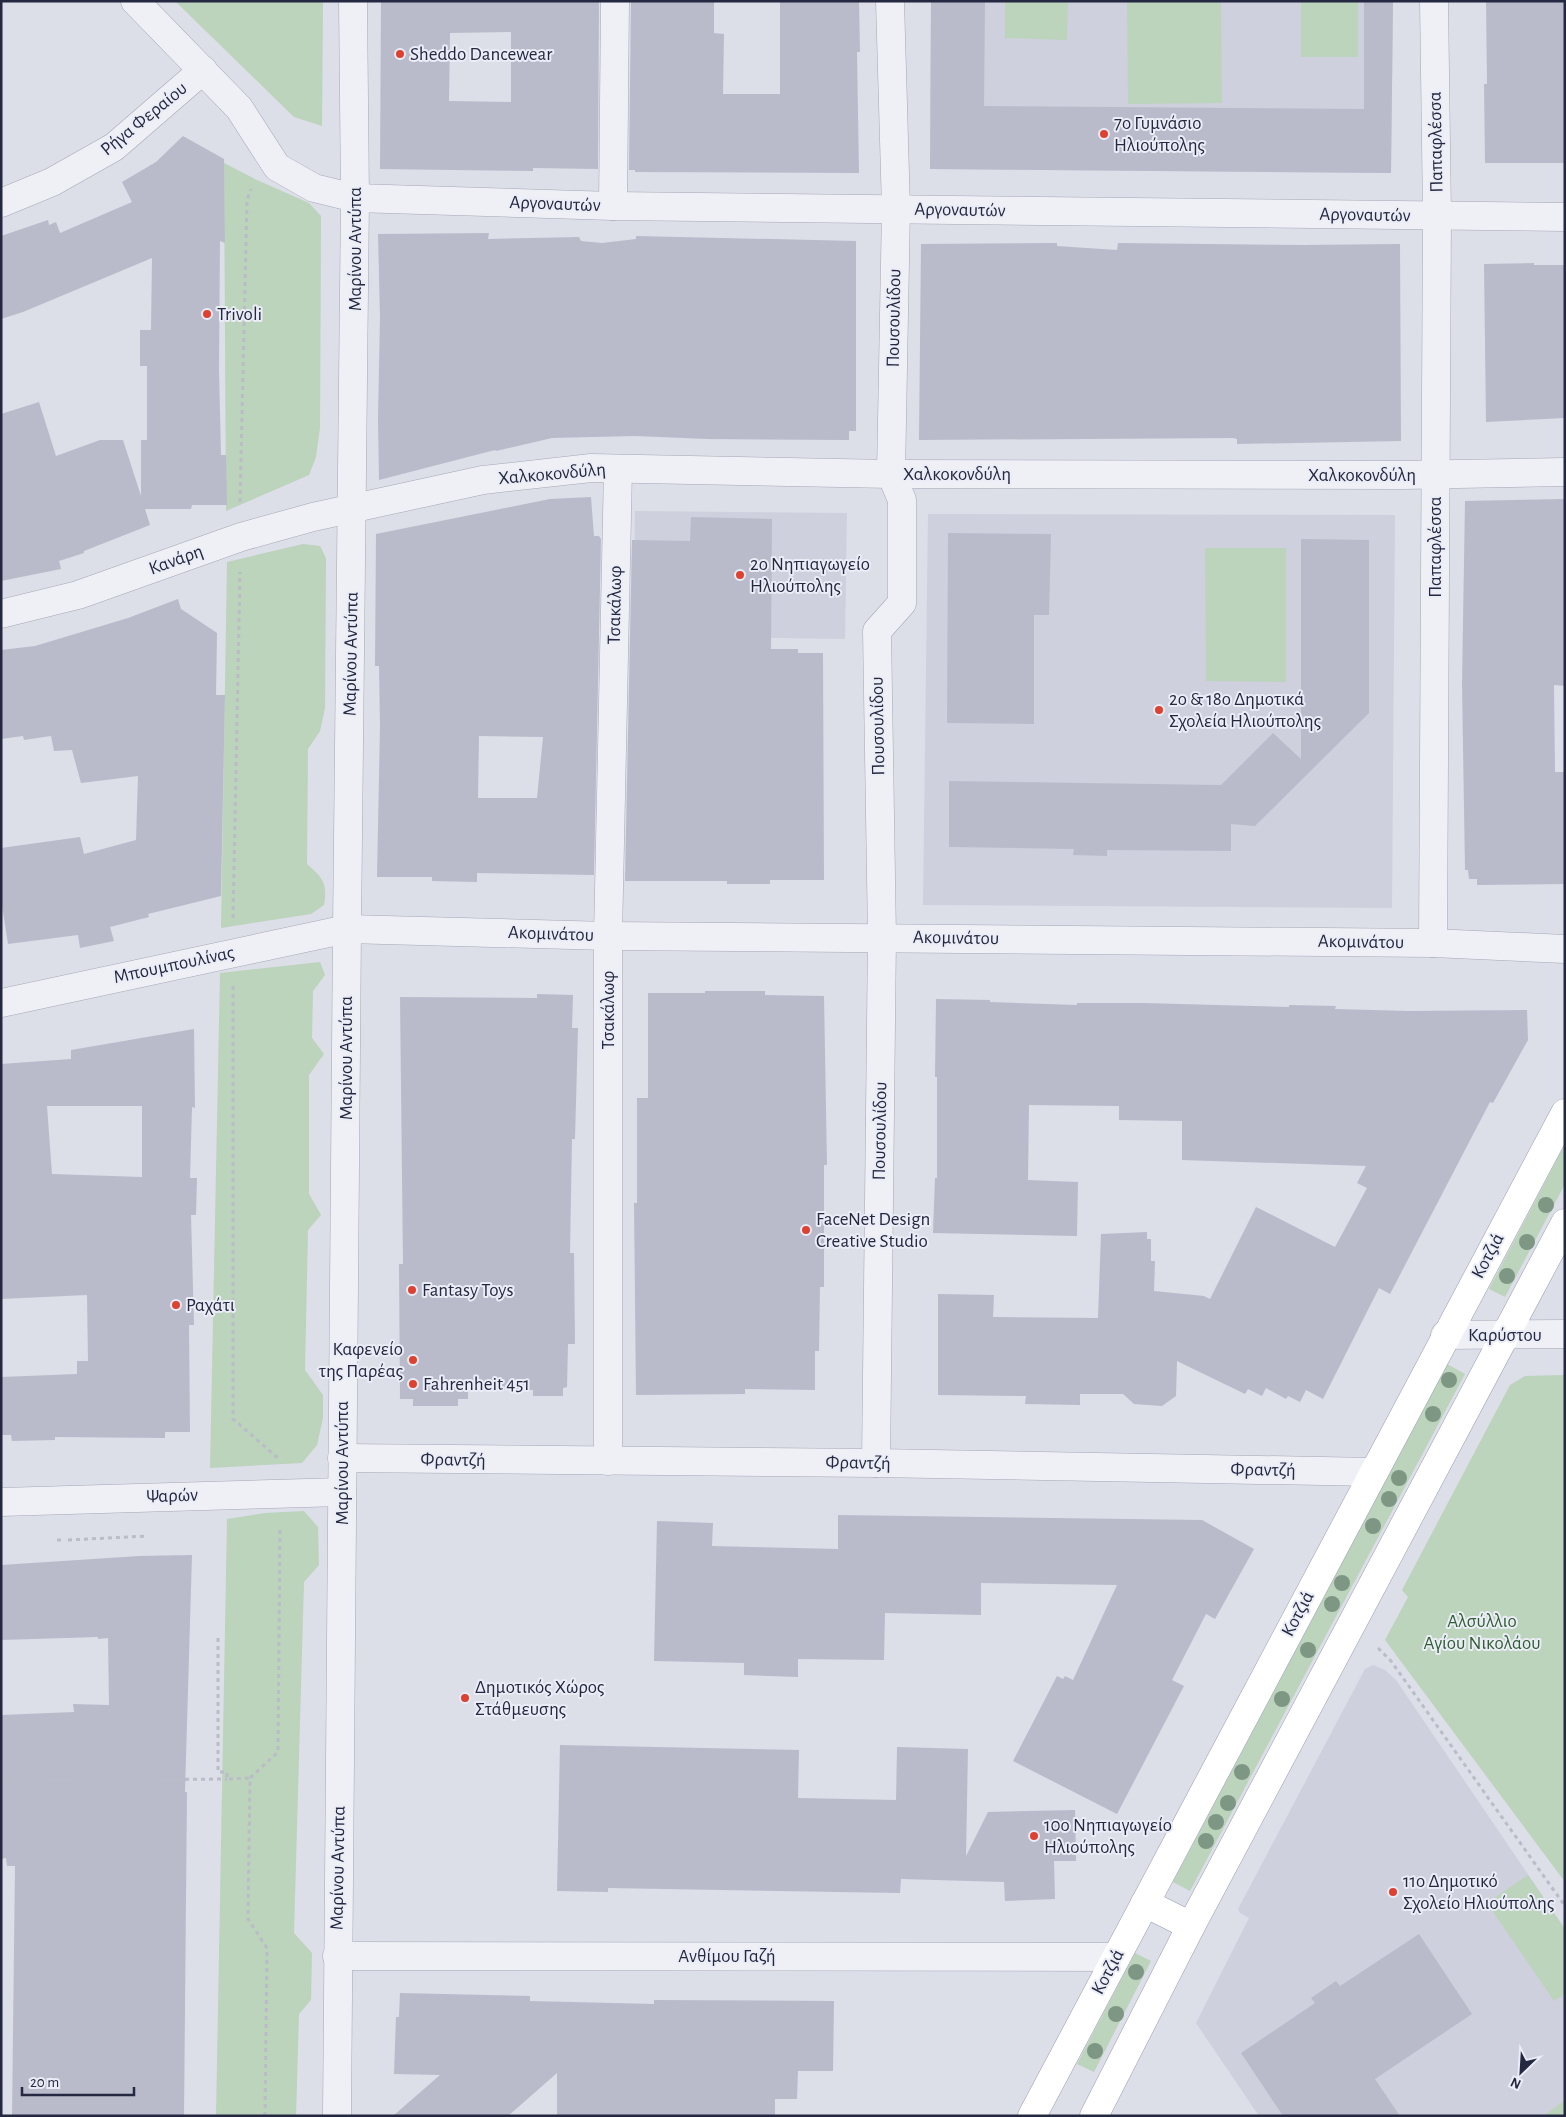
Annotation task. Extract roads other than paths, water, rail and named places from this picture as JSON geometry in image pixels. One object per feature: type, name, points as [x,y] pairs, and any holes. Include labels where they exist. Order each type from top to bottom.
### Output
[{"type":"main road","name":"Κοτζιά","points":[[1035,2115],[1116,1957],[1565,1113]]},
{"type":"main road","points":[[1094,2116],[1191,1926],[1565,1223]]},
{"type":"main road","points":[[1145,1903],[1191,1926]]},
{"type":"street","name":"Αργοναυτών","points":[[135,1],[239,108],[276,167],[314,188],[355,198],[613,206],[1565,217]]},
{"type":"street","name":"Μαρίνου Αντύπα","points":[[337,2116],[337,1956],[355,198],[353,1]]},
{"type":"street","points":[[613,206],[616,1]]},
{"type":"street","name":"Πουσουλίδου","points":[[876,1463],[882,937],[876,631],[902,603],[902,500],[891,474],[896,209],[890,1]]},
{"type":"street","name":"Παπαφλέσσα","points":[[1433,943],[1437,215],[1434,1]]},
{"type":"street","name":"Ρήγα Φεραίου","points":[[1,202],[52,182],[114,147],[204,70]]},
{"type":"street","name":"Χαλκοκονδύλη","points":[[352,509],[483,480],[591,468],[891,474],[1435,475],[1565,472]]},
{"type":"street","name":"Τσακάλωφ","points":[[608,1461],[608,936],[618,469]]},
{"type":"street","name":"Κανάρη","points":[[1,614],[78,595],[241,537],[313,517],[352,509]]},
{"type":"street","name":"Ακομινάτου","points":[[347,929],[608,936],[1433,943],[1565,949]]},
{"type":"street","name":"Μπουμπουλίνας","points":[[1,1003],[347,929]]},
{"type":"street","name":"Καρύστου","points":[[1446,1335],[1565,1334]]},
{"type":"street","name":"Φραντζή","points":[[342,1458],[876,1463],[1374,1472]]},
{"type":"street","name":"Ψαρών","points":[[1,1502],[342,1492]]},
{"type":"street","name":"Ανθίμου Γαζή","points":[[337,1956],[1116,1957]]},
{"type":"place","name":"Sheddo Dancewear","points":[[400,54]]},
{"type":"place","name":"7ο Γυμνάσιο Ηλιούπολης","points":[[1104,134]]},
{"type":"place","name":"Trivoli","points":[[207,314]]},
{"type":"place","name":"2ο Νηπιαγωγείο Ηλιούπολης","points":[[740,575]]},
{"type":"place","name":"2ο & 18ο Δημοτικά Σχολεία Ηλιούπολης","points":[[1159,710]]},
{"type":"place","name":"FaceNet Design Creative Studio","points":[[806,1230]]},
{"type":"place","name":"Fantasy Toys","points":[[412,1290]]},
{"type":"place","name":"Ραχάτι","points":[[176,1305]]},
{"type":"place","name":"Καφενείο της Παρέας","points":[[413,1360]]},
{"type":"place","name":"Fahrenheit 451","points":[[413,1384]]},
{"type":"place","name":"Δημοτικός Χώρος Στάθμευσης","points":[[465,1698]]},
{"type":"place","name":"10ο Νηπιαγωγείο Ηλιούπολης","points":[[1034,1836]]},
{"type":"place","name":"11ο Δημοτικό Σχολείο Ηλιούπολης","points":[[1393,1892]]},
{"type":"park label","name":"Αλσύλλιο Αγίου Νικολάου","points":[[1482,1632]]}]
